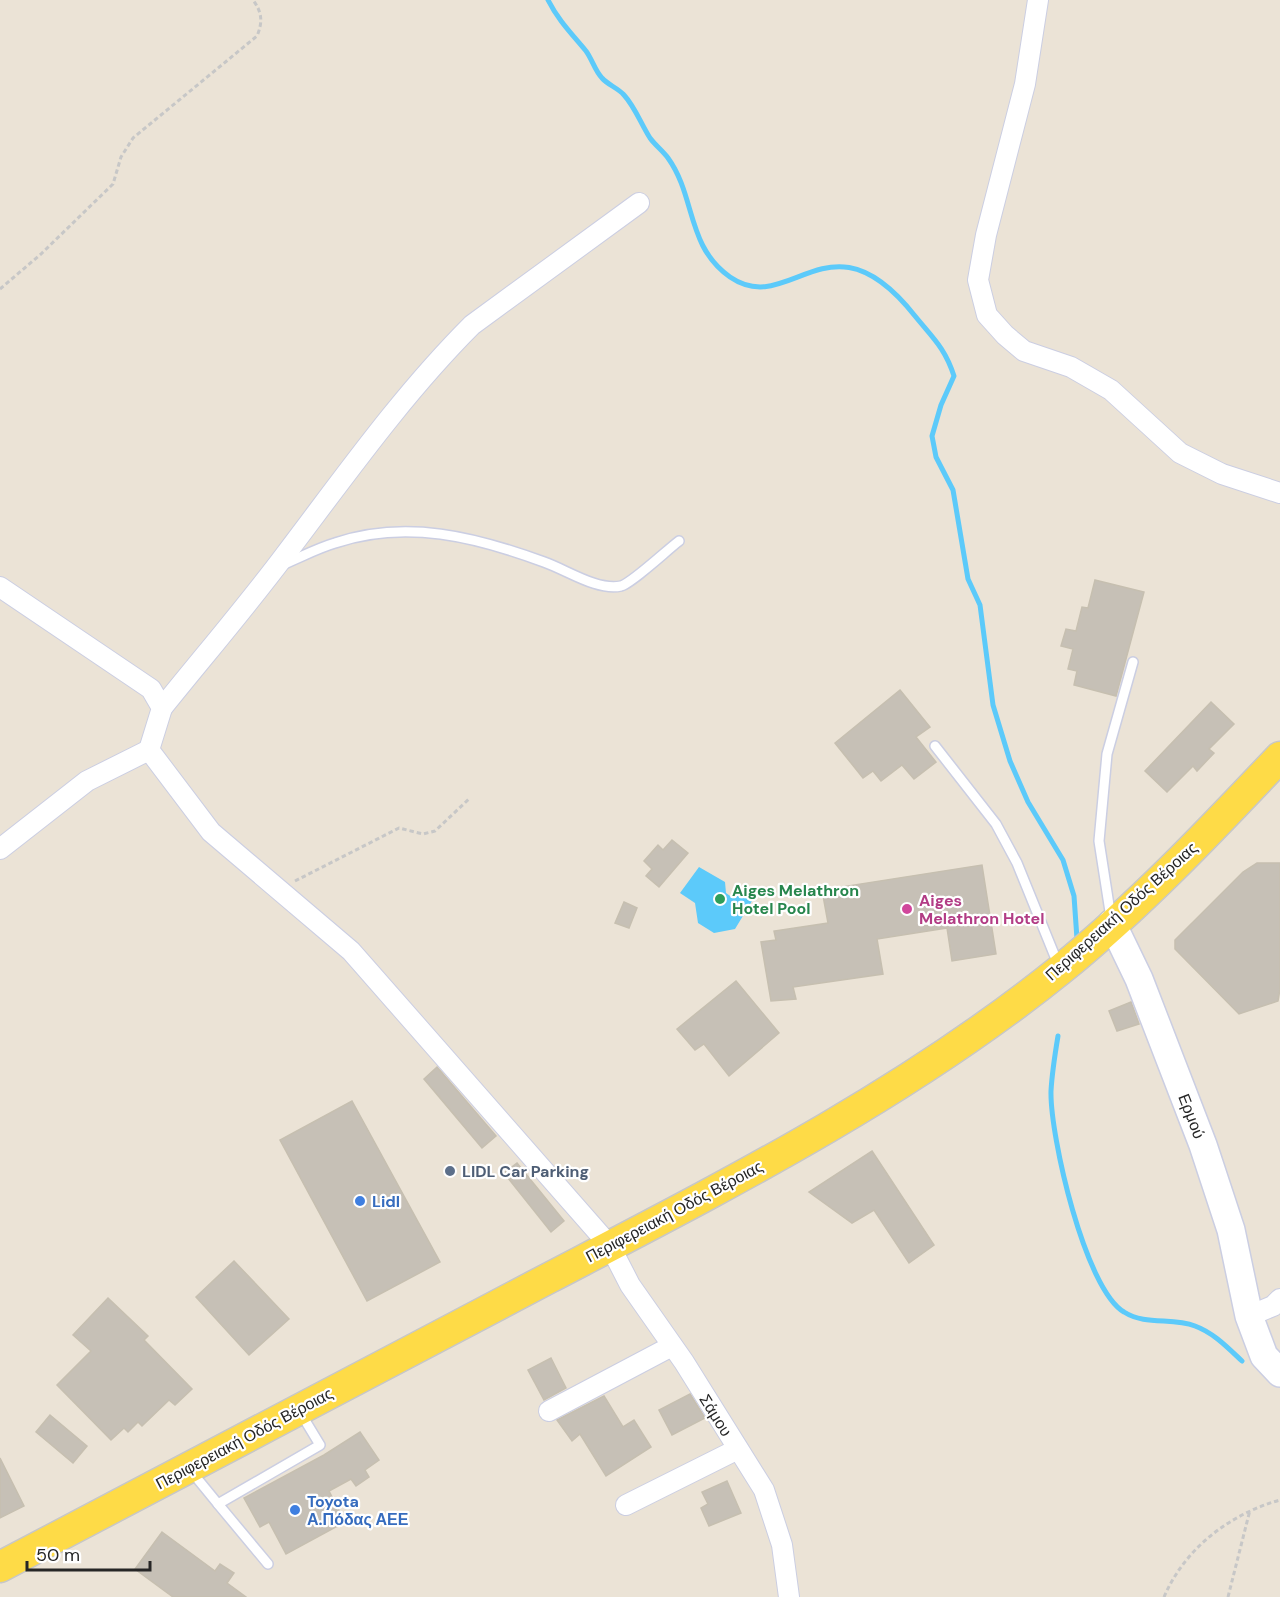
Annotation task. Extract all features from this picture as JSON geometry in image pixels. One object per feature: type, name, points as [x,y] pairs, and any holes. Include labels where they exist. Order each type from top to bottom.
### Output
[{"type":"main road","name":"Περιφερειακή Οδός Βέροιας","points":[[0,1567],[713,1193],[898,1084],[957,1046],[1060,969],[1112,923],[1220,819],[1280,757]]},
{"type":"street","points":[[1038,0],[1025,84],[986,234],[978,280],[987,315],[1024,351],[1071,367],[1111,390],[1180,453],[1222,474],[1280,493]]},
{"type":"street","points":[[0,849],[87,781],[149,750],[162,708],[274,568],[369,443],[472,325],[639,203]]},
{"type":"street","points":[[0,586],[151,689],[162,708]]},
{"type":"street","name":"Σάμου","points":[[149,750],[211,832],[351,951],[610,1246],[630,1285],[764,1490],[782,1545],[789,1597]]},
{"type":"street","name":"Ερμού","points":[[1112,923],[1139,979],[1203,1145],[1231,1230],[1250,1316],[1264,1356],[1280,1373]]},
{"type":"street","points":[[1250,1316],[1273,1306],[1280,1299]]},
{"type":"street","points":[[549,1412],[672,1346]]},
{"type":"street","points":[[626,1505],[738,1449]]},
{"type":"lane","points":[[274,568],[335,542],[380,532],[419,530],[458,535],[543,562],[607,587],[624,585],[678,541]]},
{"type":"lane","points":[[1112,923],[1099,841],[1107,754],[1133,662]]},
{"type":"lane","points":[[935,746],[996,824],[1017,863],[1060,969]]},
{"type":"lane","points":[[218,1504],[320,1445],[299,1410]]},
{"type":"lane","points":[[189,1468],[268,1564]]},
{"type":"path","points":[[0,289],[41,255],[113,184],[121,157],[133,138],[257,36],[262,24],[259,9],[253,0]]},
{"type":"path","points":[[280,890],[323,865],[399,828],[423,834],[435,831],[470,798]]},
{"type":"path","points":[[1164,1597],[1187,1558],[1217,1530],[1251,1508],[1280,1500]]},
{"type":"path","points":[[1228,1597],[1244,1524],[1251,1508]]},
{"type":"water","name":"Aiges Melathron Hotel Pool","points":[[699,867],[725,882],[726,893],[733,898],[742,894],[752,901],[735,929],[714,933],[698,923],[695,903],[680,893]]},
{"type":"building","points":[[1095,580],[1144,592],[1116,696],[1074,685],[1077,671],[1068,669],[1073,649],[1061,646],[1066,629],[1076,631],[1082,607],[1088,608]]},
{"type":"building","points":[[900,690],[930,727],[916,737],[936,762],[914,779],[902,765],[881,781],[873,771],[863,778],[835,743]]},
{"type":"building","points":[[1211,702],[1234,724],[1209,749],[1214,753],[1197,771],[1193,766],[1167,792],[1145,771]]},
{"type":"building","points":[[672,840],[688,853],[659,887],[646,876],[652,869],[644,861],[658,845],[663,850]]},
{"type":"building","points":[[1257,863],[1280,863],[1280,989],[1278,1001],[1239,1014],[1175,949],[1175,940],[1243,872]]},
{"type":"building","name":"Aiges Melathron Hotel","points":[[982,865],[996,954],[952,961],[947,928],[877,939],[883,974],[793,987],[796,999],[771,1001],[761,942],[776,940],[774,931],[828,923],[822,890]]},
{"type":"building","points":[[624,902],[637,908],[629,928],[615,923]]},
{"type":"building","points":[[736,981],[779,1033],[729,1076],[704,1044],[695,1050],[677,1029]]},
{"type":"building","points":[[1131,1002],[1139,1024],[1117,1031],[1109,1011]]},
{"type":"building","points":[[437,1067],[496,1136],[482,1148],[424,1079]]},
{"type":"building","name":"Lidl","points":[[352,1101],[440,1262],[367,1301],[280,1140]]},
{"type":"building","points":[[872,1151],[934,1245],[909,1263],[874,1210],[852,1223],[809,1192]]},
{"type":"building","points":[[517,1163],[564,1221],[551,1232],[504,1173]]},
{"type":"building","points":[[234,1261],[289,1319],[249,1355],[196,1297]]},
{"type":"building","points":[[108,1298],[148,1336],[144,1340],[192,1389],[175,1405],[169,1400],[142,1426],[138,1422],[128,1432],[124,1428],[111,1440],[57,1385],[91,1351],[73,1335]]},
{"type":"building","points":[[551,1358],[566,1388],[544,1400],[528,1370]]},
{"type":"building","points":[[690,1394],[705,1418],[672,1435],[659,1410]]},
{"type":"building","points":[[604,1396],[623,1427],[634,1420],[651,1447],[606,1476],[580,1434],[572,1441],[557,1420]]},
{"type":"building","points":[[50,1415],[87,1446],[73,1463],[36,1432]]},
{"type":"building","name":"Toyota Α.Πόδας ΑΕΕ","points":[[360,1432],[379,1460],[365,1470],[369,1477],[356,1486],[351,1479],[329,1491],[345,1522],[286,1554],[269,1522],[260,1527],[244,1498],[324,1455]]},
{"type":"building","points":[[0,1458],[24,1506],[0,1518]]},
{"type":"building","points":[[727,1481],[741,1513],[709,1526],[701,1508],[708,1504],[702,1492]]},
{"type":"building","points":[[162,1532],[215,1571],[220,1564],[234,1573],[227,1583],[246,1597],[173,1597],[135,1569]]},
{"type":"waterway","points":[[548,0],[586,51],[600,75],[628,100],[650,138],[668,158],[677,173],[698,236],[716,265],[730,277],[752,286],[773,285],[813,271],[835,267],[858,270],[885,285],[915,316],[947,358],[954,376],[941,405],[932,436],[936,457],[953,490],[968,579],[980,605],[993,705],[1010,761],[1028,802],[1063,860],[1074,896],[1077,939]]},
{"type":"waterway","points":[[1058,1036],[1051,1091],[1056,1141],[1072,1210],[1096,1274],[1110,1298],[1124,1312],[1141,1319],[1186,1323],[1195,1326],[1215,1337],[1242,1361]]},
{"type":"place","name":"Aiges Melathron Hotel Pool","points":[[720,899]]},
{"type":"place","name":"Aiges Melathron Hotel","points":[[907,909]]},
{"type":"place","name":"LIDL Car Parking","points":[[450,1171]]},
{"type":"place","name":"Lidl","points":[[360,1201]]},
{"type":"place","name":"Toyota Α.Πόδας ΑΕΕ","points":[[295,1510]]}]
